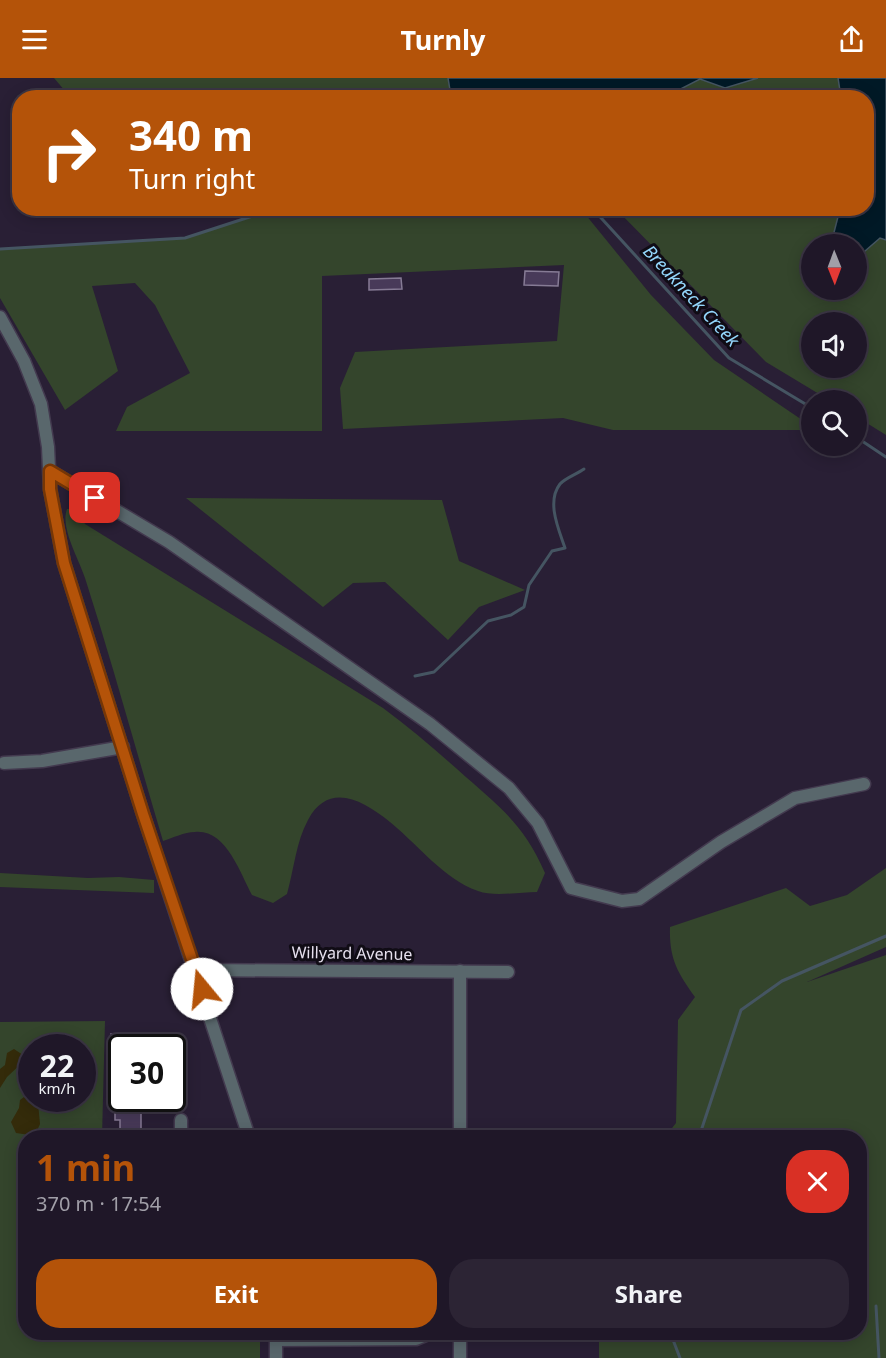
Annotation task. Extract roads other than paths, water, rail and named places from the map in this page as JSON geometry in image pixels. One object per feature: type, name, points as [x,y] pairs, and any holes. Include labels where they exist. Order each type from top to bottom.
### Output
[{"type":"street","points":[[0,317],[24,361],[40,404],[50,471],[50,489],[64,563],[143,814],[196,970],[231,1088],[246,1130]]},
{"type":"street","points":[[50,471],[169,542],[430,724],[509,788],[538,823],[571,888],[622,901],[639,899],[722,842],[795,798],[864,784]]},
{"type":"street","points":[[4,763],[42,761],[123,747]]},
{"type":"street","name":"Willyard Avenue","points":[[196,970],[508,972]]},
{"type":"street","points":[[460,971],[460,1130]]},
{"type":"street","points":[[181,1120],[181,1130]]},
{"type":"street","points":[[276,1340],[276,1358]]},
{"type":"street","points":[[460,1340],[460,1358]]},
{"type":"water","points":[[448,78],[758,78],[725,88],[700,79],[679,90],[450,90]]},
{"type":"water","points":[[838,78],[886,78],[886,240],[880,238],[867,249],[867,234],[834,234],[838,216],[874,216],[874,90],[840,90]]},
{"type":"waterway","name":"Breakneck Creek","points":[[0,249],[185,238],[252,216]]},
{"type":"waterway","name":"Breakneck Creek","points":[[599,216],[729,358],[801,401]]},
{"type":"waterway","name":"Breakneck Creek","points":[[867,444],[886,457]]},
{"type":"waterway","points":[[415,676],[434,672],[488,621],[511,615],[524,607],[529,585],[552,551],[565,548],[555,516],[556,491],[562,482],[584,469]]},
{"type":"waterway","name":"Breakneck Creek","points":[[701,1130],[741,1010],[782,981],[886,936]]},
{"type":"waterway","points":[[876,1306],[879,1358]]},
{"type":"waterway","name":"Breakneck Creek","points":[[673,1340],[680,1358]]}]
